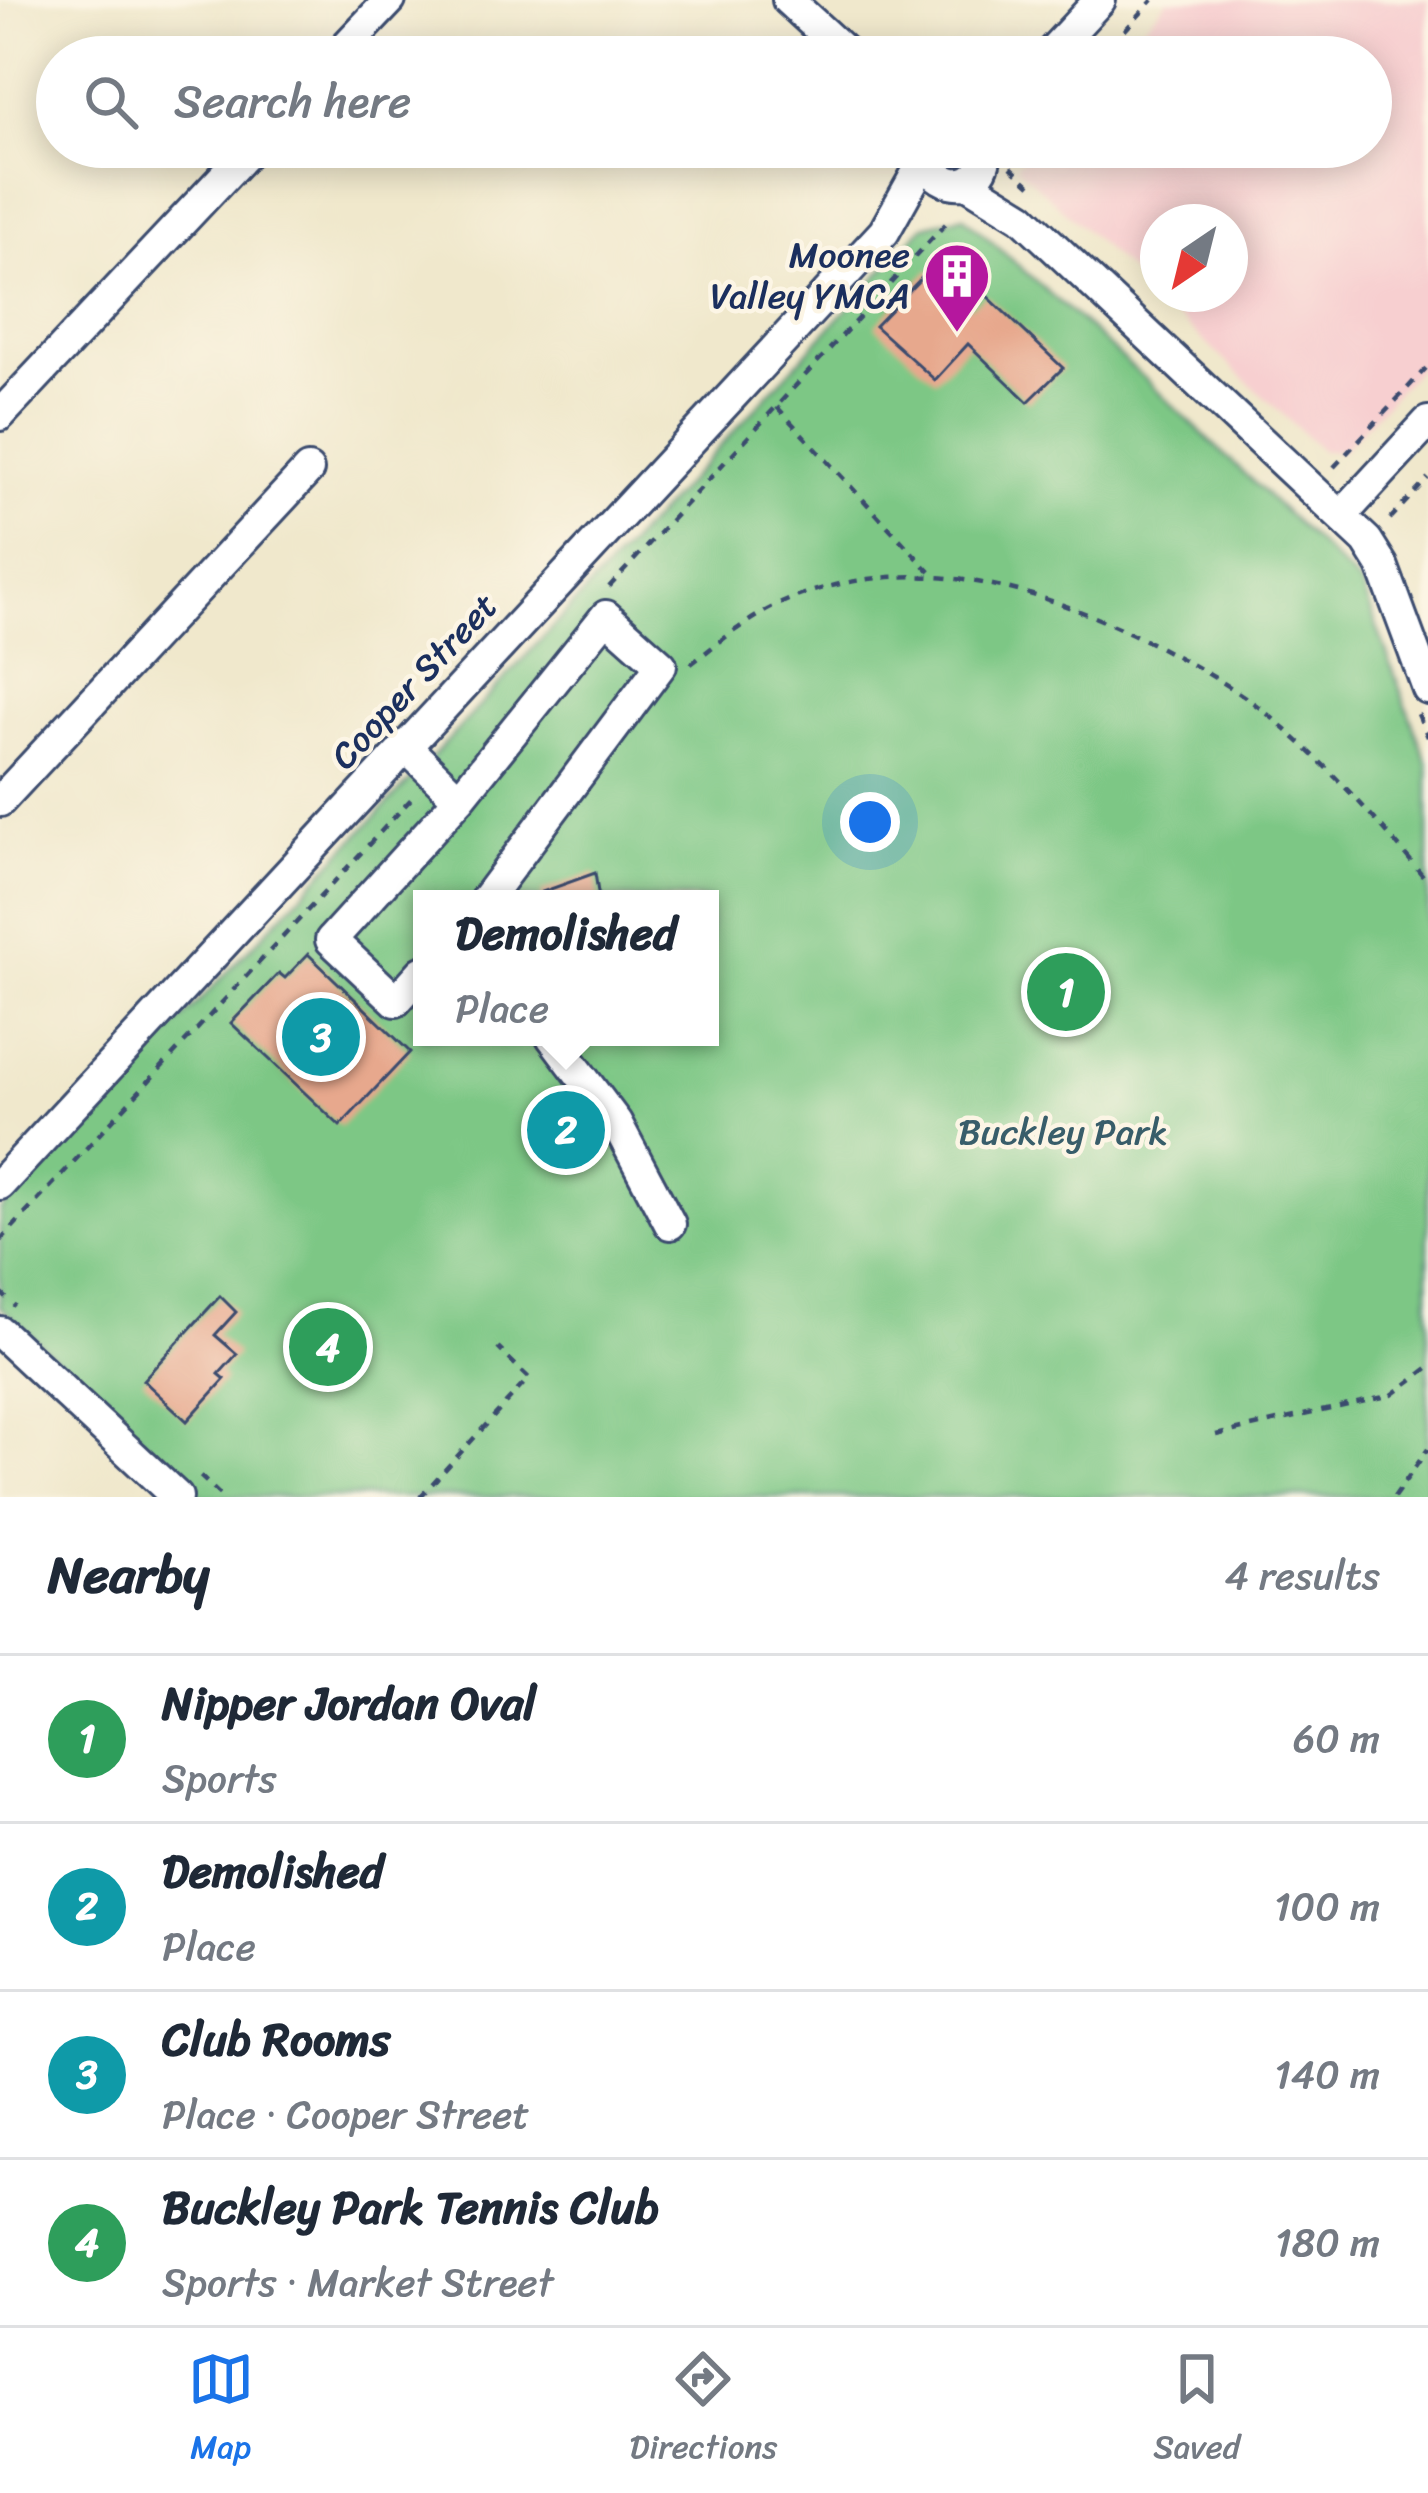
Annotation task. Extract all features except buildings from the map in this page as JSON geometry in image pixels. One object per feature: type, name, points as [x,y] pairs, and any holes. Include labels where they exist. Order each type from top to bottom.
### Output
[{"type":"street","points":[[356,36],[390,0]]},
{"type":"street","points":[[788,0],[827,36]]},
{"type":"street","points":[[1067,36],[1100,0]]},
{"type":"street","points":[[0,415],[232,168]]},
{"type":"street","name":"Cooper Street","points":[[884,232],[918,168]]},
{"type":"street","name":"Cooper Street","points":[[0,1184],[884,232],[972,168]]},
{"type":"street","points":[[982,168],[1022,217],[1366,541],[1382,565],[1428,688]]},
{"type":"street","points":[[1341,516],[1428,422]]},
{"type":"street","points":[[0,801],[308,470]]},
{"type":"street","points":[[413,981],[396,1001],[331,940],[459,799],[606,616],[661,665],[493,890]]},
{"type":"street","points":[[406,747],[459,799]]},
{"type":"street","points":[[559,1046],[616,1122],[670,1224]]},
{"type":"street","points":[[0,1332],[177,1497]]},
{"type":"path","points":[[1120,36],[1153,0]]},
{"type":"path","points":[[597,599],[951,218]]},
{"type":"path","points":[[1334,467],[1428,366]]},
{"type":"path","points":[[777,407],[934,576]]},
{"type":"path","points":[[1390,519],[1428,478]]},
{"type":"path","points":[[685,669],[742,624],[795,597],[840,585],[934,576],[1045,596],[1130,632],[1237,692],[1275,720],[1368,811],[1428,882]]},
{"type":"path","points":[[0,1241],[434,774]]},
{"type":"path","points":[[420,1497],[529,1378],[498,1348]]},
{"type":"path","points":[[1216,1435],[1392,1395],[1428,1368]]},
{"type":"path","points":[[1394,1497],[1428,1449]]},
{"type":"shaded area","points":[[1168,0],[1428,0],[1428,358],[1342,451],[1322,451],[1173,312],[1248,312],[1248,204],[1140,204],[1140,281],[1018,168],[1392,168],[1392,36],[1135,36]]},
{"type":"green space","name":"Buckley Park","points":[[963,216],[1145,379],[1362,586],[1428,765],[1428,1497],[204,1497],[0,1306],[0,1210],[425,765],[924,226]]},
{"type":"place","name":"Moonee Valley YMCA","points":[[957,335]]},
{"type":"place","name":"Nipper Jordan Oval","points":[[1066,992]]},
{"type":"place","name":"Club Rooms","points":[[321,1037]]},
{"type":"place","name":"Demolished","points":[[566,1130]]},
{"type":"place","name":"Buckley Park Tennis Club","points":[[328,1347]]}]
